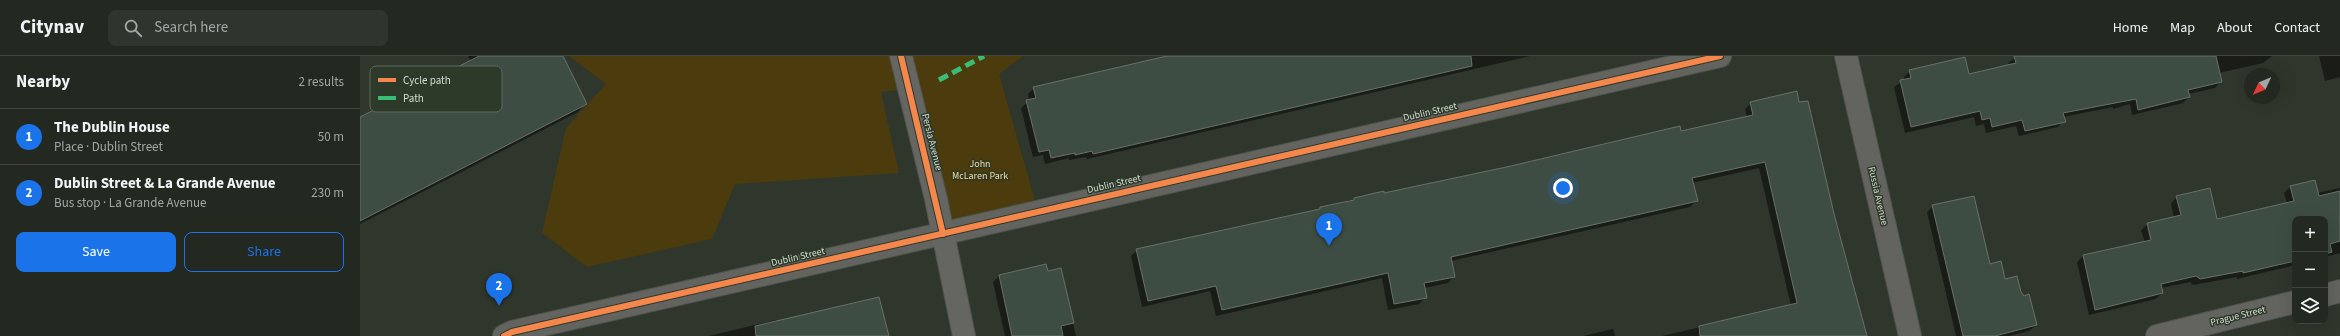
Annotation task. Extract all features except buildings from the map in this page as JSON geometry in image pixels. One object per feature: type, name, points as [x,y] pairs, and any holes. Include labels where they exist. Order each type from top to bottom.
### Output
[{"type":"street","name":"Persia Avenue","points":[[901,56],[943,234],[964,336]]},
{"type":"street","name":"Dublin Street","points":[[508,334],[1720,56]]},
{"type":"street","name":"Russia Avenue","points":[[1846,56],[1910,336]]},
{"type":"street","points":[[2328,294],[2340,291]]},
{"type":"street","name":"Prague Street","points":[[2157,336],[2292,303]]},
{"type":"green space","name":"John McLaren Park","points":[[569,56],[1023,56],[999,74],[1035,201],[947,226],[917,88],[881,92],[899,173],[735,184],[712,239],[587,267],[542,233],[566,128],[606,84]]},
{"type":"marked path","points":[[939,80],[984,56]]},
{"type":"cycle path","points":[[901,56],[943,234]]},
{"type":"cycle path","points":[[504,336],[512,332],[1720,56]]},
{"type":"place","name":"The Dublin House","points":[[1329,246]]},
{"type":"place","name":"Dublin Street & La Grande Avenue","points":[[499,306]]}]
